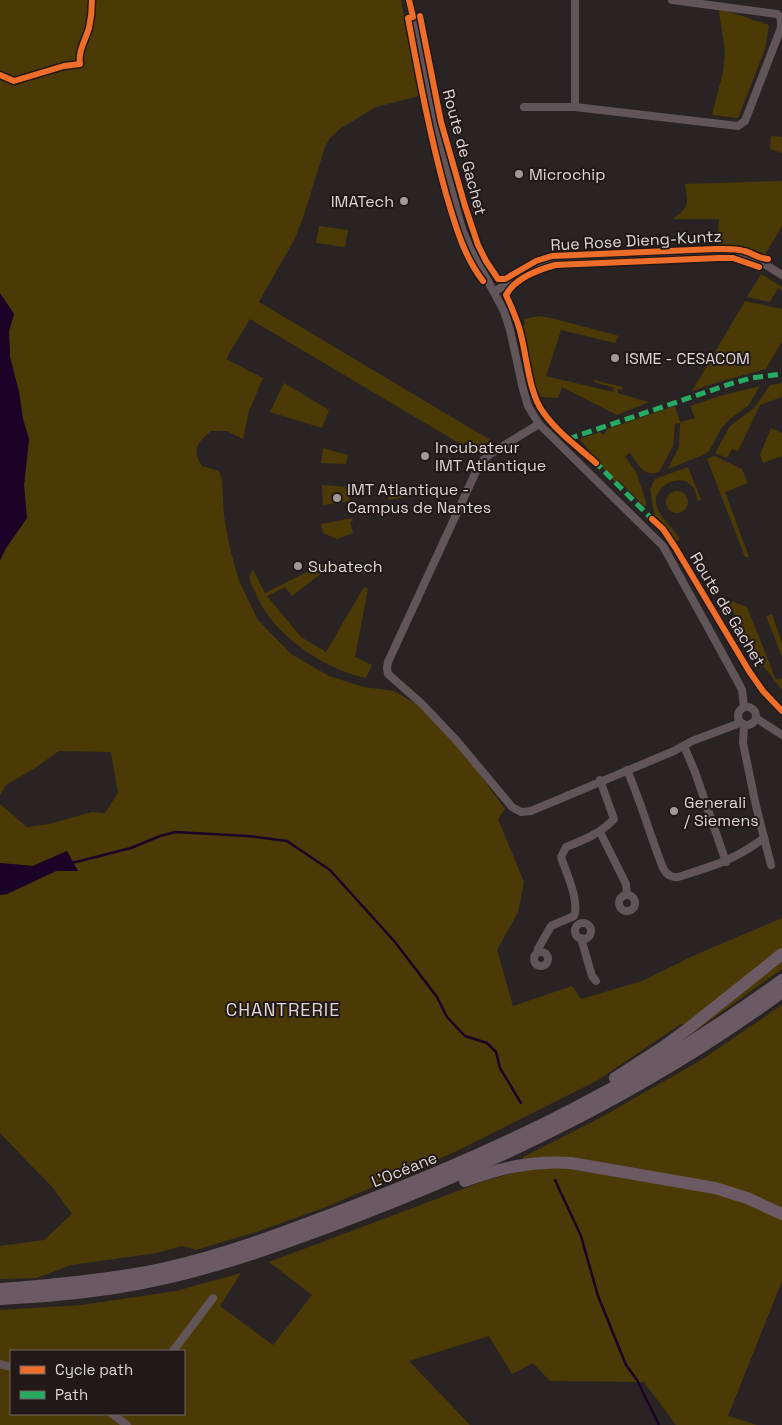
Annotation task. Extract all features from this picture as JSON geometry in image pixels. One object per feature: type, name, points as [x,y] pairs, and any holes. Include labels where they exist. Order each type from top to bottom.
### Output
[{"type":"highway","points":[[583,1104],[593,1091],[663,1047],[712,1011],[782,954]]},
{"type":"highway","name":"L’Océane","points":[[0,1289],[122,1276],[179,1265],[289,1230],[436,1174],[519,1137],[583,1104],[689,1043],[782,980]]},
{"type":"highway","name":"L’Océane","points":[[0,1299],[113,1288],[203,1269],[269,1248],[425,1189],[517,1149],[625,1093],[690,1054],[782,992]]},
{"type":"highway","points":[[425,1189],[442,1190],[481,1175],[517,1165],[544,1162],[571,1163],[715,1188],[764,1205],[782,1214]]},
{"type":"street","name":"Route de Gachet","points":[[409,0],[433,122],[462,230],[507,319],[528,406],[539,424],[662,546],[738,682],[742,690],[744,707]]},
{"type":"street","points":[[575,0],[575,107]]},
{"type":"street","points":[[524,108],[575,107],[742,125],[781,28],[781,18],[777,14],[672,0]]},
{"type":"street","name":"Rue Rose Dieng-Kuntz","points":[[494,292],[532,267],[559,259],[734,253],[761,262],[782,274]]},
{"type":"street","points":[[539,424],[490,454],[480,463],[387,665],[388,674],[417,699],[457,741],[514,809],[526,812],[692,741],[742,724],[751,724],[756,718]]},
{"type":"street","points":[[771,865],[743,743],[739,711],[744,707],[749,707],[753,710],[756,718],[782,735]]},
{"type":"street","points":[[684,746],[726,862]]},
{"type":"street","points":[[627,770],[647,820],[648,832],[665,872],[671,877],[678,877],[726,862],[748,850],[764,838]]},
{"type":"street","points":[[538,952],[551,926],[574,916],[576,911],[576,903],[561,857],[563,852],[566,847],[600,832],[614,819],[600,780]]},
{"type":"street","points":[[600,832],[626,884],[627,895]]},
{"type":"street","points":[[574,916],[580,924]]},
{"type":"street","points":[[581,938],[588,937],[591,930],[587,924],[580,924],[576,927],[576,932],[577,936],[581,938],[592,976],[596,981]]},
{"type":"street","points":[[782,1204],[782,1214]]},
{"type":"street","points":[[174,1350],[212,1298]]},
{"type":"shaded area","points":[[0,0],[401,0],[419,96],[376,107],[341,128],[330,138],[325,147],[303,218],[294,240],[259,302],[492,441],[474,452],[250,319],[226,359],[263,378],[249,411],[243,439],[227,431],[211,431],[200,442],[197,450],[202,466],[219,471],[222,480],[224,516],[230,549],[239,581],[258,620],[291,654],[329,676],[364,687],[394,691],[423,708],[468,758],[505,809],[498,819],[524,882],[518,912],[497,950],[513,1006],[572,986],[581,999],[642,981],[695,955],[782,918],[782,969],[698,1029],[681,1024],[598,1080],[457,1151],[326,1207],[256,1232],[196,1250],[182,1246],[157,1253],[71,1265],[37,1278],[0,1279],[0,1246],[44,1240],[72,1214],[53,1188],[0,1133],[0,895],[7,894],[56,871],[77,871],[67,851],[33,866],[0,863],[0,804],[27,827],[49,824],[92,812],[105,813],[118,793],[111,752],[59,751],[6,785],[0,795],[0,560],[27,518],[24,485],[29,439],[10,357],[9,331],[14,314],[0,293]]},
{"type":"shaded area","points":[[721,9],[769,25],[765,49],[738,118],[712,115],[723,72],[725,51],[719,12]]},
{"type":"shaded area","points":[[771,136],[782,137],[782,153],[770,149]]},
{"type":"shaded area","points":[[782,181],[782,226],[763,258],[743,249],[717,247],[719,219],[673,219],[685,208],[687,196],[685,184]]},
{"type":"shaded area","points":[[319,226],[348,230],[345,247],[316,243]]},
{"type":"shaded area","points":[[761,274],[782,287],[782,291],[778,288],[770,302],[747,297]]},
{"type":"shaded area","points":[[0,293],[14,314],[9,331],[10,357],[29,439],[24,485],[27,518],[0,560]]},
{"type":"shaded area","points":[[745,301],[782,309],[782,341],[766,369],[692,391]]},
{"type":"shaded area","points":[[539,316],[619,336],[615,343],[561,330],[546,376],[613,392],[614,388],[594,382],[594,380],[623,387],[622,390],[618,389],[617,393],[649,402],[617,415],[562,387],[558,398],[541,397],[535,385],[522,326],[525,325],[524,319]]},
{"type":"shaded area","points":[[284,383],[329,410],[322,428],[270,412]]},
{"type":"shaded area","points":[[782,383],[782,397],[760,405],[738,451],[732,449],[727,458],[715,453],[730,426],[754,408],[770,385]]},
{"type":"shaded area","points":[[760,386],[748,406],[722,427],[709,451],[703,455],[668,469],[679,447],[680,423],[675,424],[673,446],[659,472],[649,473],[638,465],[630,453],[625,456],[637,474],[646,502],[645,507],[617,479],[617,485],[580,439],[600,432],[604,435],[607,429],[675,406],[680,422],[695,418],[690,406]]},
{"type":"shaded area","points":[[771,428],[782,433],[782,456],[763,463],[760,455]]},
{"type":"shaded area","points":[[323,448],[348,455],[346,464],[321,463]]},
{"type":"shaded area","points":[[714,456],[742,469],[748,483],[725,492],[749,557],[745,557],[707,459]]},
{"type":"shaded area","points":[[688,467],[701,500],[698,501],[692,486],[680,480],[673,481],[662,488],[656,500],[661,516],[680,539],[676,542],[668,529],[655,518],[650,489],[655,479]]},
{"type":"shaded area","points":[[322,485],[348,487],[349,501],[323,505]]},
{"type":"shaded area","points":[[438,489],[439,491],[388,500],[390,491]]},
{"type":"shaded area","points":[[677,491],[685,494],[688,502],[685,510],[677,513],[669,510],[666,502],[669,494]]},
{"type":"shaded area","points":[[352,518],[353,521],[350,522],[353,533],[337,539],[323,533],[321,524]]},
{"type":"shaded area","points":[[323,564],[327,569],[292,596],[285,587],[267,596],[301,637],[326,652],[364,587],[368,589],[355,657],[372,665],[366,678],[323,662],[296,644],[284,634],[265,611],[250,582],[253,570],[265,593]]},
{"type":"shaded area","points":[[726,599],[747,607],[776,680],[782,678],[782,690],[759,660]]},
{"type":"shaded area","points":[[772,614],[782,643],[782,657],[766,616]]},
{"type":"shaded area","points":[[67,851],[78,871],[56,871],[7,894],[0,895],[0,863],[33,866]]},
{"type":"shaded area","points":[[782,1005],[782,1281],[728,1416],[757,1425],[676,1425],[644,1382],[550,1381],[533,1363],[512,1374],[489,1336],[409,1361],[470,1425],[0,1425],[0,1310],[81,1305],[176,1291],[241,1273],[220,1306],[273,1345],[312,1295],[269,1262],[487,1180],[521,1171],[523,1157],[598,1119],[701,1060]]},
{"type":"waterway","points":[[72,863],[131,848],[175,832],[248,836],[287,841],[330,870],[395,942],[437,997],[447,1017],[465,1036],[487,1043],[496,1052],[500,1068],[521,1103]]},
{"type":"waterway","points":[[555,1180],[581,1236],[598,1296],[626,1365],[637,1380],[659,1425]]},
{"type":"marked path","points":[[568,439],[730,384],[751,378],[782,374]]},
{"type":"marked path","points":[[594,461],[652,519]]},
{"type":"cycle path","points":[[0,75],[14,81],[64,66],[80,64],[81,50],[90,25],[92,0]]},
{"type":"cycle path","points":[[409,0],[413,17],[408,18],[440,172],[460,239],[470,261],[483,281]]},
{"type":"cycle path","points":[[420,16],[441,122],[465,206],[478,245],[498,279],[505,279],[536,261],[552,256],[730,249],[741,250],[768,259]]},
{"type":"cycle path","points":[[596,463],[555,426],[538,404],[531,385],[518,325],[506,295],[510,289],[521,279],[541,269],[555,265],[733,258],[759,267]]},
{"type":"cycle path","points":[[652,519],[663,529],[675,547],[749,671],[763,691],[782,711]]},
{"type":"place","name":"Microchip","points":[[519,174]]},
{"type":"place","name":"IMATech","points":[[404,201]]},
{"type":"place","name":"ISME - CESACOM","points":[[615,358]]},
{"type":"place","name":"Incubateur IMT Atlantique","points":[[425,456]]},
{"type":"place","name":"IMT Atlantique - Campus de Nantes","points":[[337,498]]},
{"type":"place","name":"Subatech","points":[[298,566]]},
{"type":"place","name":"Generali / Siemens","points":[[674,811]]},
{"type":"district","name":"CHANTRERIE","points":[[283,1010]]}]
